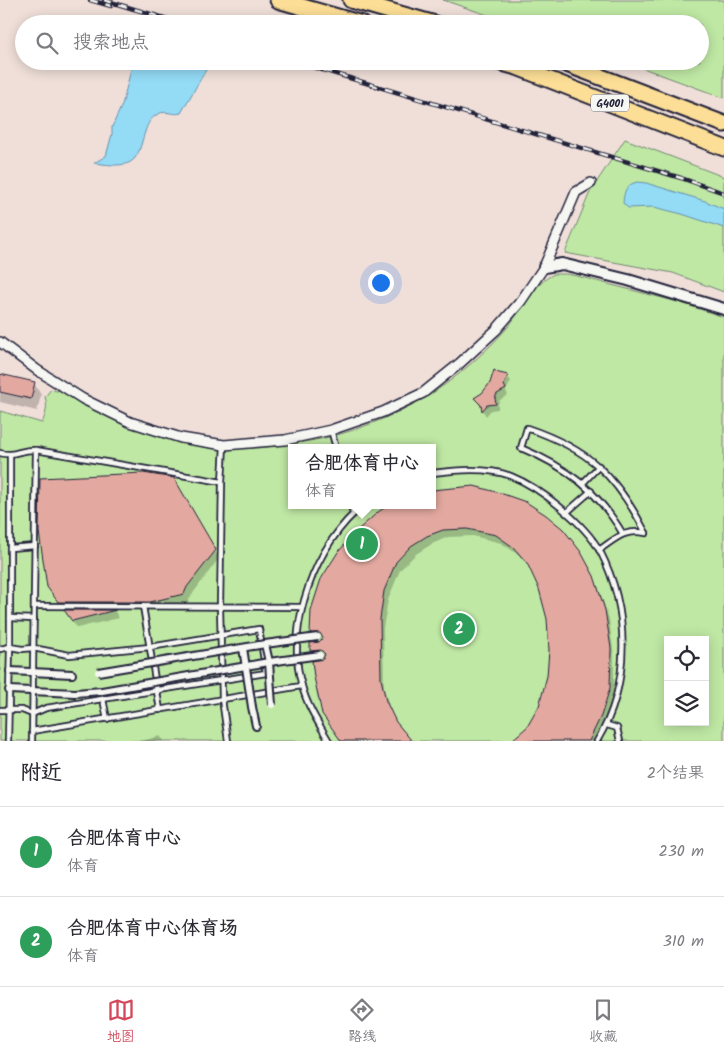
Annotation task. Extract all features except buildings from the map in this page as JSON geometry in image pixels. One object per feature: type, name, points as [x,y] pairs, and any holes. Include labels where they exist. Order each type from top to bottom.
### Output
[{"type":"highway","points":[[278,0],[330,15]]},
{"type":"highway","points":[[351,0],[404,15]]},
{"type":"highway","name":"G4001","points":[[524,70],[724,148]]},
{"type":"highway","name":"G4001","points":[[583,70],[724,124]]},
{"type":"street","points":[[0,342],[37,370],[83,399],[130,422],[181,438],[224,445],[285,440],[331,430],[383,412],[423,393],[459,364],[496,330],[521,300],[544,267],[576,192],[591,183]]},
{"type":"street","points":[[544,267],[562,264],[636,282],[724,309]]},
{"type":"street","points":[[98,672],[318,637]]},
{"type":"street","points":[[265,644],[269,662],[272,705]]},
{"type":"street","points":[[243,648],[256,726]]},
{"type":"street","points":[[9,690],[75,693],[102,691],[320,655]]},
{"type":"street","points":[[10,671],[72,674]]},
{"type":"lane","points":[[599,550],[623,534],[633,530],[646,533],[632,505],[599,466],[576,449],[549,436],[526,428],[520,448],[545,458],[583,483],[613,518],[623,534]]},
{"type":"lane","points":[[331,430],[335,444]]},
{"type":"lane","points":[[224,445],[220,606],[221,681],[228,741]]},
{"type":"lane","points":[[0,453],[10,456],[25,450],[36,450],[222,482]]},
{"type":"lane","points":[[32,741],[36,450]]},
{"type":"lane","points":[[8,741],[10,671],[10,456]]},
{"type":"lane","points":[[583,483],[599,466]]},
{"type":"lane","points":[[436,473],[460,470],[485,471],[509,475],[535,487],[582,528],[599,550],[614,587],[624,653],[607,725],[598,741]]},
{"type":"lane","points":[[566,513],[591,491]]},
{"type":"lane","points":[[352,509],[353,514]]},
{"type":"lane","points":[[329,741],[312,711],[301,686],[296,650],[302,607],[313,576],[326,549],[353,514],[359,509]]},
{"type":"lane","points":[[10,548],[35,546]]},
{"type":"lane","points":[[35,606],[302,607]]},
{"type":"lane","points":[[143,606],[160,710]]},
{"type":"lane","points":[[10,618],[34,619]]},
{"type":"lane","points":[[0,649],[10,647],[33,648],[69,655],[150,647],[259,629],[266,673],[46,708],[32,714],[22,710],[0,710]]},
{"type":"lane","points":[[32,732],[301,686]]},
{"type":"lane","points":[[103,700],[108,718]]},
{"type":"lane","points":[[607,725],[617,728],[620,741]]},
{"type":"green space","points":[[443,0],[724,0],[724,98],[648,70],[709,70],[709,15],[487,15]]},
{"type":"green space","points":[[625,139],[724,177],[724,292],[673,273],[565,253],[590,192]]},
{"type":"green space","points":[[554,274],[566,274],[678,302],[724,317],[724,741],[0,741],[0,411],[42,423],[46,410],[45,397],[51,389],[56,391],[62,390],[150,431],[187,442],[235,449],[288,445],[288,509],[436,509],[436,444],[292,444],[318,440],[354,430],[406,408],[438,389],[453,379],[498,338],[534,291]]},
{"type":"water","points":[[131,70],[206,70],[181,113],[165,112],[151,119],[135,158],[127,164],[121,165],[94,163],[106,156],[112,127],[122,105]]},
{"type":"water","points":[[637,182],[705,201],[724,209],[724,228],[654,207],[628,208],[623,203],[625,192],[630,185]]},
{"type":"railway","points":[[90,0],[111,6]]},
{"type":"railway","points":[[104,0],[154,15]]},
{"type":"railway","points":[[323,70],[681,178],[724,193]]},
{"type":"place","name":"合肥体育中心","points":[[362,544]]},
{"type":"place","name":"合肥体育中心体育场","points":[[459,629]]}]
